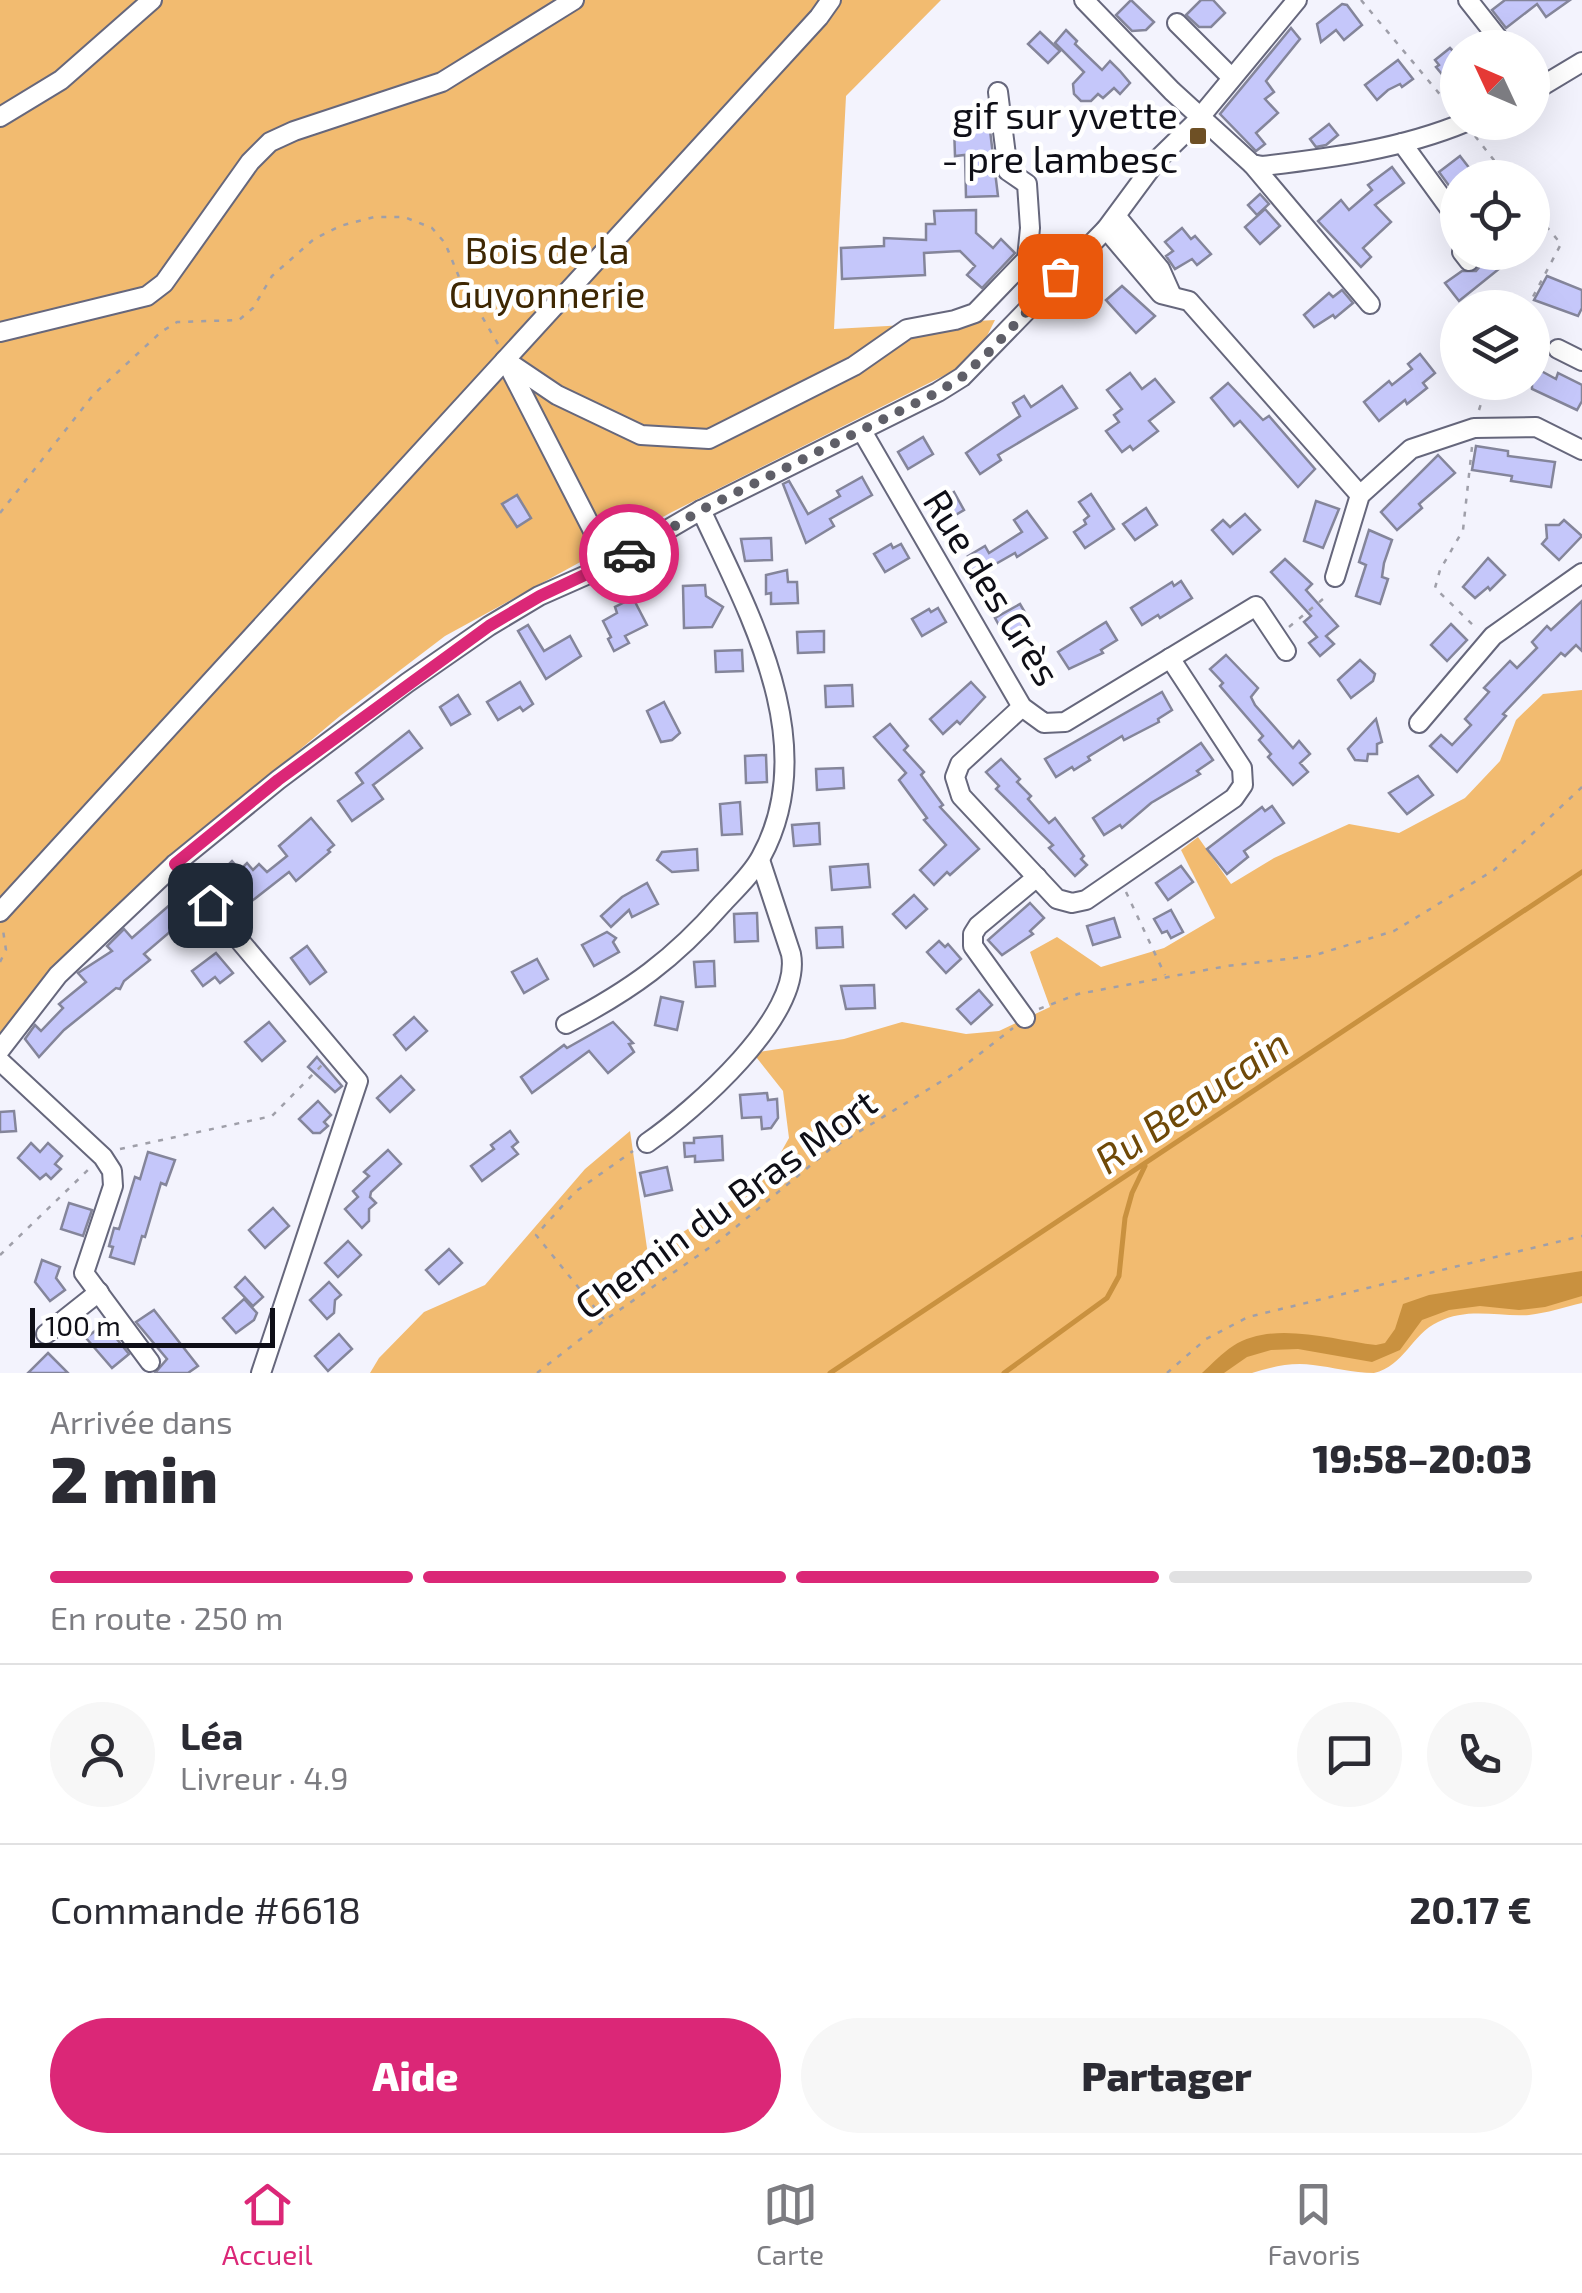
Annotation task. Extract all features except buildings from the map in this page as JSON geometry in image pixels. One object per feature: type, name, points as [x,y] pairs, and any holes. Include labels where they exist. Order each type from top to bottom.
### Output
[{"type":"street","points":[[0,117],[61,80],[152,0]]},
{"type":"street","points":[[0,332],[147,296],[164,283],[250,162],[270,142],[294,130],[442,82],[574,0]]},
{"type":"street","points":[[0,912],[831,0]]},
{"type":"street","points":[[1084,0],[1172,91],[1252,164],[1370,304]]},
{"type":"street","points":[[0,1050],[58,975],[175,864],[278,780],[448,654],[540,596],[610,564],[701,510],[962,377],[1111,223],[1158,160],[1297,0]]},
{"type":"street","points":[[1468,0],[1492,30]]},
{"type":"street","points":[[1177,23],[1231,77]]},
{"type":"street","points":[[1550,81],[1582,62]]},
{"type":"street","points":[[506,360],[557,395],[641,435],[709,439],[854,366],[906,329],[956,320],[975,312],[1027,258],[1030,228],[1026,184],[1008,172],[998,92]]},
{"type":"street","points":[[1252,164],[1344,156],[1440,131]]},
{"type":"street","points":[[1402,143],[1440,195]]},
{"type":"street","points":[[1111,223],[1161,294],[1189,301],[1360,495]]},
{"type":"street","points":[[1558,349],[1582,361]]},
{"type":"street","points":[[506,360],[610,564]]},
{"type":"street","points":[[1335,576],[1360,495],[1411,449],[1474,428],[1536,427],[1582,450]]},
{"type":"street","name":"Rue des Grès","points":[[862,430],[1022,707],[1044,723],[1065,722],[1256,606],[1281,644]]},
{"type":"street","points":[[566,1024],[623,994],[680,950],[760,860],[786,786],[781,718],[744,603],[701,510]]},
{"type":"street","points":[[1419,723],[1488,641],[1582,574]]},
{"type":"street","points":[[1022,707],[960,764],[956,776],[961,796],[1057,899],[1072,903],[1086,900],[1234,798],[1243,785],[1242,768],[1170,658]]},
{"type":"street","points":[[646,1143],[706,1098],[734,1067],[760,1034],[791,982],[791,954],[760,860]]},
{"type":"street","points":[[175,864],[358,1081],[260,1373]]},
{"type":"street","points":[[1025,1018],[973,946],[972,934],[1037,877]]},
{"type":"street","points":[[0,1061],[104,1157],[112,1171],[113,1186],[84,1272],[150,1362]]},
{"type":"street","points":[[46,1334],[99,1292]]},
{"type":"path","points":[[1362,0],[1440,93]]},
{"type":"path","points":[[1478,140],[1494,160]]},
{"type":"path","points":[[0,512],[94,394],[162,332],[177,322],[239,320],[253,308],[272,276],[314,239],[340,226],[389,217],[432,228],[445,243],[459,277],[506,360]]},
{"type":"path","points":[[1550,230],[1561,244],[1550,265]]},
{"type":"path","points":[[1483,400],[1474,428],[1463,530],[1434,588],[1488,641]]},
{"type":"path","points":[[1281,644],[1342,584],[1335,576]]},
{"type":"path","name":"Chemin du Bras Mort","points":[[537,1373],[604,1320],[719,1241],[829,1150],[979,1057],[1025,1018],[1078,994],[1312,956],[1394,931],[1494,870],[1582,787]]},
{"type":"path","points":[[1119,877],[1166,978]]},
{"type":"path","points":[[0,924],[6,950],[0,962]]},
{"type":"path","points":[[0,1255],[110,1151],[272,1116],[336,1052]]},
{"type":"path","points":[[604,1320],[536,1234],[592,1178],[646,1143]]},
{"type":"path","points":[[1167,1373],[1206,1338],[1248,1317],[1582,1236]]},
{"type":"green space","name":"Bois de la Guyonnerie","points":[[0,0],[941,0],[846,96],[834,329],[995,320],[975,360],[672,512],[445,636],[340,716],[217,819],[0,1041]]},
{"type":"green space","points":[[1582,690],[1582,1303],[1529,1315],[1449,1317],[1429,1327],[1393,1364],[1374,1373],[1297,1364],[1252,1373],[370,1373],[379,1358],[424,1312],[485,1285],[585,1169],[630,1131],[648,1255],[767,1177],[789,1138],[783,1091],[753,1053],[844,1039],[902,1022],[966,1034],[999,1031],[1050,1007],[1030,952],[1057,937],[1101,967],[1164,948],[1215,918],[1181,850],[1198,837],[1231,884],[1274,858],[1349,824],[1399,833],[1465,798],[1500,761],[1516,720],[1543,694]]},
{"type":"shaded area","points":[[1582,1271],[1582,1296],[1519,1310],[1480,1306],[1449,1310],[1422,1320],[1400,1350],[1372,1362],[1298,1349],[1271,1350],[1247,1357],[1224,1373],[1202,1373],[1229,1349],[1249,1338],[1303,1334],[1376,1345],[1385,1343],[1395,1329],[1403,1304],[1429,1295]]},
{"type":"waterway","name":"Ru Beaucain","points":[[830,1373],[1582,872]]},
{"type":"waterway","points":[[1004,1373],[1107,1298],[1119,1276],[1125,1218],[1145,1166]]},
{"type":"way so far","points":[[629,554],[701,510],[962,377],[1060,276]]},
{"type":"place","name":"gif sur yvette - pre lambesc","points":[[1198,136]]},
{"type":"route","points":[[210,905],[175,864],[278,780],[489,626],[540,596],[629,554]]}]
